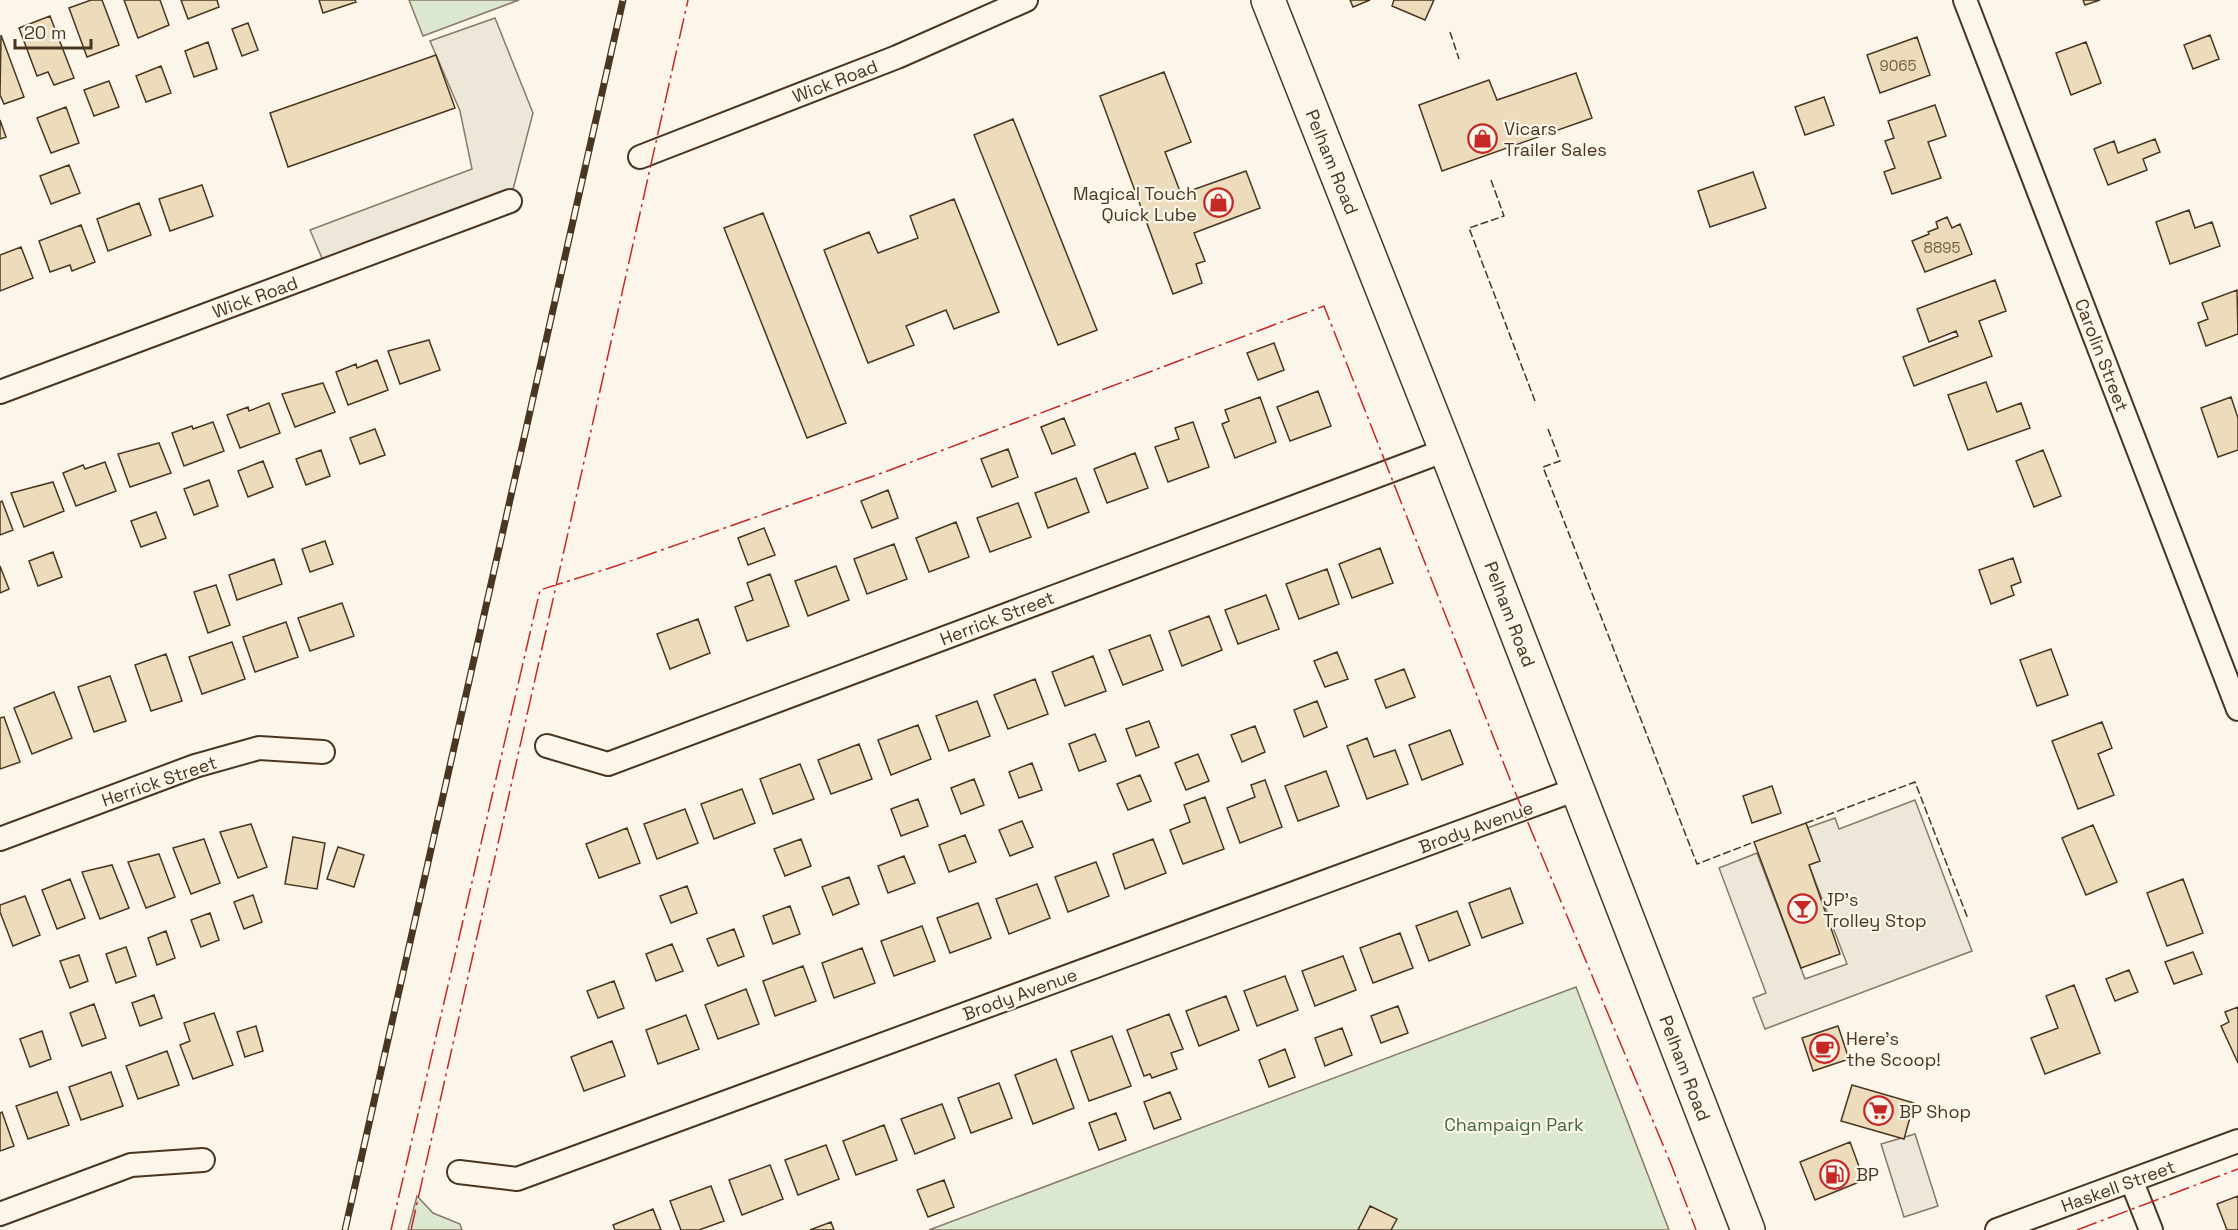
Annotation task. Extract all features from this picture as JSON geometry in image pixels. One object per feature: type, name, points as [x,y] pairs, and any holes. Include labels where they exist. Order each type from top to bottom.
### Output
[{"type":"main road","name":"Pelham Road","points":[[1268,0],[1446,450],[1748,1230]]},
{"type":"street","name":"Wick Road","points":[[640,157],[897,57],[1026,0]]},
{"type":"street","name":"Carolin Street","points":[[1965,0],[2238,710]]},
{"type":"street","name":"Wick Road","points":[[0,392],[510,201]]},
{"type":"street","name":"Herrick Street","points":[[547,746],[609,764],[1446,450]]},
{"type":"street","name":"Herrick Street","points":[[0,839],[195,766],[259,748],[323,752]]},
{"type":"street","name":"Brody Avenue","points":[[459,1172],[517,1179],[1577,789]]},
{"type":"street","name":"Haskell Street","points":[[1997,1230],[2238,1141]]},
{"type":"street","points":[[0,1214],[131,1165],[203,1160]]},
{"type":"street","points":[[2132,1182],[2151,1230]]},
{"type":"green space","points":[[409,0],[519,0],[423,36]]},
{"type":"green space","name":"Champaign Park","points":[[1576,987],[1669,1230],[929,1230]]},
{"type":"green space","points":[[417,1196],[433,1213],[460,1224],[462,1230],[408,1230]]},
{"type":"shaded area","points":[[495,18],[533,113],[510,201],[327,270],[310,230],[472,169],[460,111],[430,41]]},
{"type":"shaded area","points":[[1915,800],[1972,951],[1765,1029],[1753,998],[1766,993],[1719,868],[1757,853],[1805,979],[1847,964],[1809,865],[1807,828],[1835,818],[1839,829]]},
{"type":"shaded area","points":[[1915,1134],[1938,1206],[1904,1217],[1881,1144]]},
{"type":"building","points":[[91,0],[102,0],[119,45],[87,57],[69,8]]},
{"type":"building","points":[[124,0],[160,0],[169,25],[138,38]]},
{"type":"building","points":[[181,0],[217,0],[219,7],[188,19]]},
{"type":"building","points":[[319,0],[355,0],[356,2],[323,13]]},
{"type":"building","points":[[1350,0],[1370,0],[1353,7]]},
{"type":"building","points":[[1394,0],[1434,0],[1425,20],[1392,6]]},
{"type":"building","points":[[2083,0],[2100,0],[2085,5]]},
{"type":"building","points":[[50,16],[74,78],[54,85],[48,72],[37,76],[19,28]]},
{"type":"building","points":[[248,23],[258,50],[242,56],[232,29]]},
{"type":"building","points":[[1,35],[24,97],[4,104],[0,95]]},
{"type":"building","points":[[2210,35],[2219,59],[2193,69],[2184,45]]},
{"type":"building","points":[[1917,37],[1930,75],[1880,93],[1867,55]]},
{"type":"building","points":[[208,42],[217,69],[194,77],[185,51]]},
{"type":"building","points":[[2086,42],[2101,83],[2071,95],[2056,53]]},
{"type":"building","points":[[436,55],[455,108],[288,167],[270,113]]},
{"type":"building","points":[[161,66],[171,93],[146,102],[136,76]]},
{"type":"building","points":[[1164,72],[1191,142],[1165,152],[1181,194],[1246,171],[1260,208],[1194,233],[1205,261],[1196,264],[1202,283],[1173,294],[1100,96]]},
{"type":"building","name":"Vicars Trailer Sales","points":[[1576,73],[1592,118],[1442,171],[1419,105],[1489,80],[1497,100]]},
{"type":"building","points":[[109,81],[119,107],[94,116],[84,90]]},
{"type":"building","points":[[1824,97],[1834,125],[1805,135],[1795,107]]},
{"type":"building","points":[[1935,105],[1946,136],[1928,142],[1941,178],[1892,194],[1884,172],[1895,168],[1885,141],[1894,138],[1888,121]]},
{"type":"building","points":[[66,107],[79,143],[51,153],[37,118]]},
{"type":"building","points":[[1013,119],[1097,330],[1058,345],[974,135]]},
{"type":"building","points":[[0,120],[6,137],[0,139]]},
{"type":"building","points":[[2155,139],[2160,152],[2143,159],[2147,170],[2108,185],[2094,149],[2114,141],[2118,153]]},
{"type":"building","points":[[69,165],[80,193],[51,204],[40,176]]},
{"type":"building","points":[[1753,172],[1766,208],[1710,227],[1698,191]]},
{"type":"building","points":[[202,185],[213,216],[170,231],[159,199]]},
{"type":"building","points":[[954,199],[999,312],[954,329],[946,310],[906,326],[914,345],[868,363],[824,250],[869,232],[878,253],[918,238],[910,216]]},
{"type":"building","points":[[139,203],[151,235],[108,251],[97,219]]},
{"type":"building","points":[[2189,210],[2195,228],[2212,222],[2220,246],[2170,264],[2156,222]]},
{"type":"building","points":[[763,213],[846,423],[807,438],[724,228]]},
{"type":"building","points":[[1947,217],[1952,228],[1960,224],[1972,254],[1925,272],[1912,241],[1938,228],[1936,222]]},
{"type":"building","points":[[81,225],[95,262],[72,271],[70,265],[50,272],[39,241]]},
{"type":"building","points":[[21,247],[33,278],[0,291],[0,255]]},
{"type":"building","points":[[1995,280],[2006,311],[1979,321],[1992,356],[1914,386],[1903,357],[1958,336],[1956,331],[1929,342],[1917,309]]},
{"type":"building","points":[[2237,290],[2238,334],[2206,346],[2198,323],[2208,319],[2202,303]]},
{"type":"building","points":[[429,340],[440,370],[400,384],[388,351]]},
{"type":"building","points":[[1274,343],[1284,370],[1258,380],[1247,353]]},
{"type":"building","points":[[377,360],[388,390],[348,405],[336,372],[356,364],[357,368]]},
{"type":"building","points":[[1986,382],[1997,412],[2021,403],[2030,428],[1968,450],[1948,395]]},
{"type":"building","points":[[323,383],[335,412],[295,427],[282,394]]},
{"type":"building","points":[[1318,391],[1331,426],[1290,441],[1277,407]]},
{"type":"building","points":[[1260,397],[1276,442],[1235,458],[1222,424],[1229,421],[1225,410]]},
{"type":"building","points":[[2231,397],[2238,418],[2238,450],[2218,457],[2201,408]]},
{"type":"building","points":[[269,403],[280,433],[240,448],[227,415],[248,407],[249,411]]},
{"type":"building","points":[[1064,418],[1075,445],[1052,454],[1041,427]]},
{"type":"building","points":[[213,422],[224,451],[184,466],[172,433]]},
{"type":"building","points":[[1193,422],[1209,467],[1168,482],[1155,447],[1179,439],[1175,428]]},
{"type":"building","points":[[375,429],[385,455],[360,464],[350,438]]},
{"type":"building","points":[[159,443],[171,473],[130,487],[118,454]]},
{"type":"building","points":[[1008,449],[1018,477],[992,487],[981,459]]},
{"type":"building","points":[[321,450],[330,476],[306,485],[296,459]]},
{"type":"building","points":[[2043,450],[2061,496],[2034,507],[2016,461]]},
{"type":"building","points":[[1135,453],[1148,488],[1107,503],[1094,469]]},
{"type":"building","points":[[263,461],[273,487],[248,497],[238,471]]},
{"type":"building","points":[[105,462],[116,491],[76,506],[63,473],[83,465],[85,469]]},
{"type":"building","points":[[1076,478],[1089,512],[1048,528],[1035,493]]},
{"type":"building","points":[[209,480],[218,506],[194,515],[184,489]]},
{"type":"building","points":[[53,482],[64,511],[24,527],[11,493]]},
{"type":"building","points":[[888,490],[898,518],[872,528],[861,501]]},
{"type":"building","points":[[2,501],[13,530],[0,535],[0,502]]},
{"type":"building","points":[[1018,503],[1031,537],[990,552],[977,518]]},
{"type":"building","points":[[156,512],[166,538],[141,547],[131,521]]},
{"type":"building","points":[[956,522],[969,557],[929,572],[916,538]]},
{"type":"building","points":[[764,528],[775,555],[748,565],[738,538]]},
{"type":"building","points":[[325,541],[333,564],[310,572],[302,549]]},
{"type":"building","points":[[894,544],[907,579],[867,594],[854,559]]},
{"type":"building","points":[[1380,548],[1393,583],[1352,598],[1339,564]]},
{"type":"building","points":[[53,552],[62,577],[38,586],[29,561]]},
{"type":"building","points":[[2013,558],[2021,582],[2011,586],[2014,595],[1991,604],[1979,570]]},
{"type":"building","points":[[274,559],[282,584],[237,600],[229,575]]},
{"type":"building","points":[[0,566],[9,589],[0,593]]},
{"type":"building","points":[[836,566],[849,600],[808,616],[795,581]]},
{"type":"building","points":[[1327,569],[1339,604],[1299,619],[1286,584]]},
{"type":"building","points":[[770,574],[789,626],[747,641],[735,607],[753,600],[747,583]]},
{"type":"building","points":[[216,585],[230,625],[208,633],[194,592]]},
{"type":"building","points":[[1266,595],[1279,629],[1238,644],[1225,610]]},
{"type":"building","points":[[342,603],[354,636],[310,651],[298,618]]},
{"type":"building","points":[[1209,616],[1222,650],[1182,666],[1169,631]]},
{"type":"building","points":[[698,619],[710,653],[670,669],[657,634]]},
{"type":"building","points":[[286,622],[298,657],[255,672],[243,637]]},
{"type":"building","points":[[1150,635],[1163,670],[1123,685],[1109,650]]},
{"type":"building","points":[[232,642],[245,679],[202,694],[189,657]]},
{"type":"building","points":[[2051,649],[2068,695],[2037,706],[2020,660]]},
{"type":"building","points":[[1337,652],[1348,679],[1325,687],[1314,661]]},
{"type":"building","points":[[166,654],[182,701],[151,711],[135,665]]},
{"type":"building","points":[[1093,656],[1106,691],[1065,706],[1052,672]]},
{"type":"building","points":[[1404,669],[1415,697],[1386,708],[1375,680]]},
{"type":"building","points":[[110,676],[126,721],[94,732],[78,687]]},
{"type":"building","points":[[1035,679],[1048,714],[1008,729],[994,695]]},
{"type":"building","points":[[54,692],[72,738],[32,754],[14,708]]},
{"type":"building","points":[[977,701],[990,736],[949,751],[936,716]]},
{"type":"building","points":[[1317,701],[1327,727],[1304,737],[1294,710]]},
{"type":"building","points":[[4,717],[20,762],[0,769],[0,718]]},
{"type":"building","points":[[1149,721],[1159,747],[1136,756],[1126,729]]},
{"type":"building","points":[[2102,722],[2112,748],[2098,754],[2114,795],[2078,809],[2052,741]]},
{"type":"building","points":[[918,725],[931,759],[891,775],[878,740]]},
{"type":"building","points":[[1255,726],[1265,752],[1242,762],[1231,735]]},
{"type":"building","points":[[1450,730],[1463,764],[1422,780],[1409,745]]},
{"type":"building","points":[[1095,734],[1106,761],[1079,771],[1069,744]]},
{"type":"building","points":[[1367,738],[1374,757],[1395,750],[1408,784],[1367,799],[1347,746]]},
{"type":"building","points":[[859,744],[872,779],[831,794],[818,760]]},
{"type":"building","points":[[1198,754],[1209,781],[1186,790],[1175,763]]},
{"type":"building","points":[[1032,763],[1042,790],[1019,798],[1009,772]]},
{"type":"building","points":[[800,764],[814,799],[773,814],[760,779]]},
{"type":"building","points":[[1326,771],[1339,806],[1298,821],[1285,786]]},
{"type":"building","points":[[1140,775],[1151,801],[1128,810],[1117,784]]},
{"type":"building","points":[[974,779],[984,805],[961,814],[951,788]]},
{"type":"building","points":[[1265,780],[1282,827],[1240,843],[1227,808],[1255,797],[1251,785]]},
{"type":"building","points":[[1772,786],[1781,813],[1752,823],[1743,796]]},
{"type":"building","points":[[742,789],[755,823],[714,839],[701,804]]},
{"type":"building","points":[[1205,797],[1224,849],[1183,864],[1170,830],[1190,822],[1184,805]]},
{"type":"building","points":[[918,799],[928,826],[901,836],[891,809]]},
{"type":"building","points":[[685,809],[698,843],[657,859],[644,824]]},
{"type":"building","points":[[1022,821],[1033,847],[1010,856],[999,830]]},
{"type":"building","name":"JP's Trolley Stop","points":[[1806,823],[1820,861],[1809,865],[1840,954],[1801,968],[1754,842]]},
{"type":"building","points":[[251,824],[267,867],[238,878],[220,832]]},
{"type":"building","points":[[2093,825],[2117,882],[2086,895],[2062,838]]},
{"type":"building","points":[[627,828],[640,863],[599,878],[586,844]]},
{"type":"building","points":[[965,835],[976,862],[949,872],[939,845]]},
{"type":"building","points":[[293,837],[325,843],[317,889],[285,884]]},
{"type":"building","points":[[204,839],[220,883],[191,894],[173,848]]},
{"type":"building","points":[[801,839],[811,866],[785,876],[774,849]]},
{"type":"building","points":[[1153,839],[1166,873],[1125,889],[1113,854]]},
{"type":"building","points":[[338,847],[364,855],[354,887],[327,879]]},
{"type":"building","points":[[159,854],[175,897],[146,908],[128,862]]},
{"type":"building","points":[[904,856],[915,883],[888,893],[878,866]]},
{"type":"building","points":[[1096,862],[1109,896],[1068,912],[1055,877]]},
{"type":"building","points":[[112,865],[129,908],[100,919],[82,872]]},
{"type":"building","points":[[849,877],[859,904],[833,915],[822,887]]},
{"type":"building","points":[[70,879],[85,918],[57,929],[42,890]]},
{"type":"building","points":[[2183,879],[2203,933],[2167,946],[2147,893]]},
{"type":"building","points":[[1037,884],[1050,918],[1009,934],[996,899]]},
{"type":"building","points":[[687,886],[697,913],[671,923],[660,896]]},
{"type":"building","points":[[1510,888],[1523,923],[1482,938],[1469,903]]},
{"type":"building","points":[[253,895],[262,922],[244,929],[234,902]]},
{"type":"building","points":[[25,896],[40,935],[13,946],[0,912],[0,905]]},
{"type":"building","points":[[978,903],[991,938],[950,953],[937,918]]},
{"type":"building","points":[[790,906],[800,934],[773,944],[763,916]]},
{"type":"building","points":[[1457,911],[1470,945],[1429,961],[1416,926]]},
{"type":"building","points":[[210,913],[219,940],[201,947],[191,920]]},
{"type":"building","points":[[922,926],[935,961],[894,976],[881,941]]},
{"type":"building","points":[[734,929],[744,956],[718,966],[707,939]]},
{"type":"building","points":[[166,931],[175,958],[157,965],[148,938]]},
{"type":"building","points":[[1400,933],[1413,968],[1373,983],[1360,948]]},
{"type":"building","points":[[672,944],[683,971],[656,981],[646,954]]},
{"type":"building","points":[[126,947],[136,976],[116,983],[106,954]]},
{"type":"building","points":[[862,948],[875,983],[834,998],[822,963]]},
{"type":"building","points":[[2193,952],[2202,974],[2174,984],[2165,962]]},
{"type":"building","points":[[79,955],[88,981],[70,988],[60,961]]},
{"type":"building","points":[[1343,956],[1356,990],[1315,1006],[1302,971]]},
{"type":"building","points":[[803,966],[816,1001],[775,1016],[763,981]]},
{"type":"building","points":[[2129,970],[2138,992],[2115,1001],[2106,979]]},
{"type":"building","points":[[1285,976],[1298,1010],[1257,1026],[1244,991]]},
{"type":"building","points":[[614,981],[624,1008],[598,1018],[587,991]]},
{"type":"building","points":[[2074,985],[2100,1053],[2045,1074],[2031,1038],[2058,1028],[2046,996]]},
{"type":"building","points":[[746,989],[759,1024],[718,1039],[705,1005]]},
{"type":"building","points":[[154,995],[162,1018],[140,1026],[132,1003]]},
{"type":"building","points":[[1226,996],[1239,1030],[1199,1046],[1186,1011]]},
{"type":"building","points":[[94,1004],[106,1038],[82,1046],[70,1013]]},
{"type":"building","points":[[1398,1006],[1408,1033],[1381,1043],[1371,1016]]},
{"type":"building","points":[[2238,1007],[2238,1063],[2221,1026],[2229,1022],[2225,1012]]},
{"type":"building","points":[[214,1013],[233,1065],[193,1079],[180,1045],[190,1041],[184,1023]]},
{"type":"building","points":[[1169,1014],[1183,1049],[1171,1053],[1177,1069],[1152,1078],[1150,1074],[1144,1076],[1127,1030]]},
{"type":"building","points":[[686,1015],[699,1049],[658,1064],[646,1030]]},
{"type":"building","points":[[256,1026],[263,1051],[245,1057],[237,1032]]},
{"type":"building","name":"Here's the Scoop!","points":[[1838,1026],[1849,1059],[1813,1071],[1802,1038]]},
{"type":"building","points":[[1342,1028],[1352,1055],[1325,1066],[1315,1038]]},
{"type":"building","points":[[42,1031],[51,1059],[30,1067],[20,1039]]},
{"type":"building","points":[[1112,1036],[1131,1086],[1089,1101],[1071,1051]]},
{"type":"building","points":[[612,1041],[625,1076],[584,1091],[571,1057]]},
{"type":"building","points":[[1285,1049],[1295,1077],[1269,1087],[1259,1060]]},
{"type":"building","points":[[167,1051],[179,1085],[138,1099],[126,1066]]},
{"type":"building","points":[[1056,1059],[1074,1108],[1033,1124],[1015,1075]]},
{"type":"building","points":[[111,1072],[123,1106],[81,1120],[69,1087]]},
{"type":"building","points":[[999,1083],[1012,1118],[971,1133],[958,1098]]},
{"type":"building","name":"BP Shop","points":[[1852,1085],[1914,1103],[1904,1139],[1841,1121]]},
{"type":"building","points":[[57,1092],[69,1125],[28,1139],[16,1106]]},
{"type":"building","points":[[1170,1092],[1181,1119],[1154,1129],[1144,1102]]},
{"type":"building","points":[[942,1104],[955,1138],[915,1154],[901,1119]]},
{"type":"building","points":[[2,1112],[14,1146],[0,1151],[0,1113]]},
{"type":"building","points":[[1116,1113],[1126,1140],[1099,1150],[1089,1123]]},
{"type":"building","points":[[884,1125],[897,1160],[856,1175],[843,1141]]},
{"type":"building","points":[[1850,1142],[1864,1180],[1815,1200],[1800,1162]]},
{"type":"building","points":[[826,1145],[839,1179],[798,1195],[785,1160]]},
{"type":"building","points":[[770,1165],[783,1199],[742,1215],[729,1180]]},
{"type":"building","points":[[944,1180],[954,1207],[928,1217],[917,1190]]},
{"type":"building","points":[[711,1186],[724,1221],[699,1230],[681,1230],[670,1201]]},
{"type":"building","points":[[2238,1196],[2238,1230],[2227,1230],[2217,1204]]},
{"type":"building","points":[[1370,1206],[1397,1219],[1391,1230],[1358,1230]]},
{"type":"building","points":[[653,1209],[661,1230],[615,1230],[613,1225]]},
{"type":"building","points":[[831,1222],[834,1230],[810,1230]]},
{"type":"railway","points":[[345,1230],[623,0]]},
{"type":"fence","points":[[1450,32],[1459,59]]},
{"type":"fence","points":[[1491,180],[1504,216],[1469,228],[1535,401]]},
{"type":"fence","points":[[1548,429],[1560,461],[1543,467],[1697,864],[1754,842]]},
{"type":"fence","points":[[1806,823],[1915,782],[1968,919]]},
{"type":"power","points":[[411,1230],[688,0]]},
{"type":"power","points":[[391,1230],[540,590],[616,566],[882,473],[1324,306],[1513,787],[1671,1164],[1696,1230]]},
{"type":"power","points":[[2077,1230],[2238,1169]]},
{"type":"place","name":"Vicars Trailer Sales","points":[[1483,138]]},
{"type":"place","name":"Magical Touch Quick Lube","points":[[1218,203]]},
{"type":"place","name":"JP's Trolley Stop","points":[[1802,909]]},
{"type":"place","name":"Here's the Scoop!","points":[[1825,1048]]},
{"type":"place","name":"BP Shop","points":[[1878,1111]]},
{"type":"place","name":"BP","points":[[1835,1174]]}]
